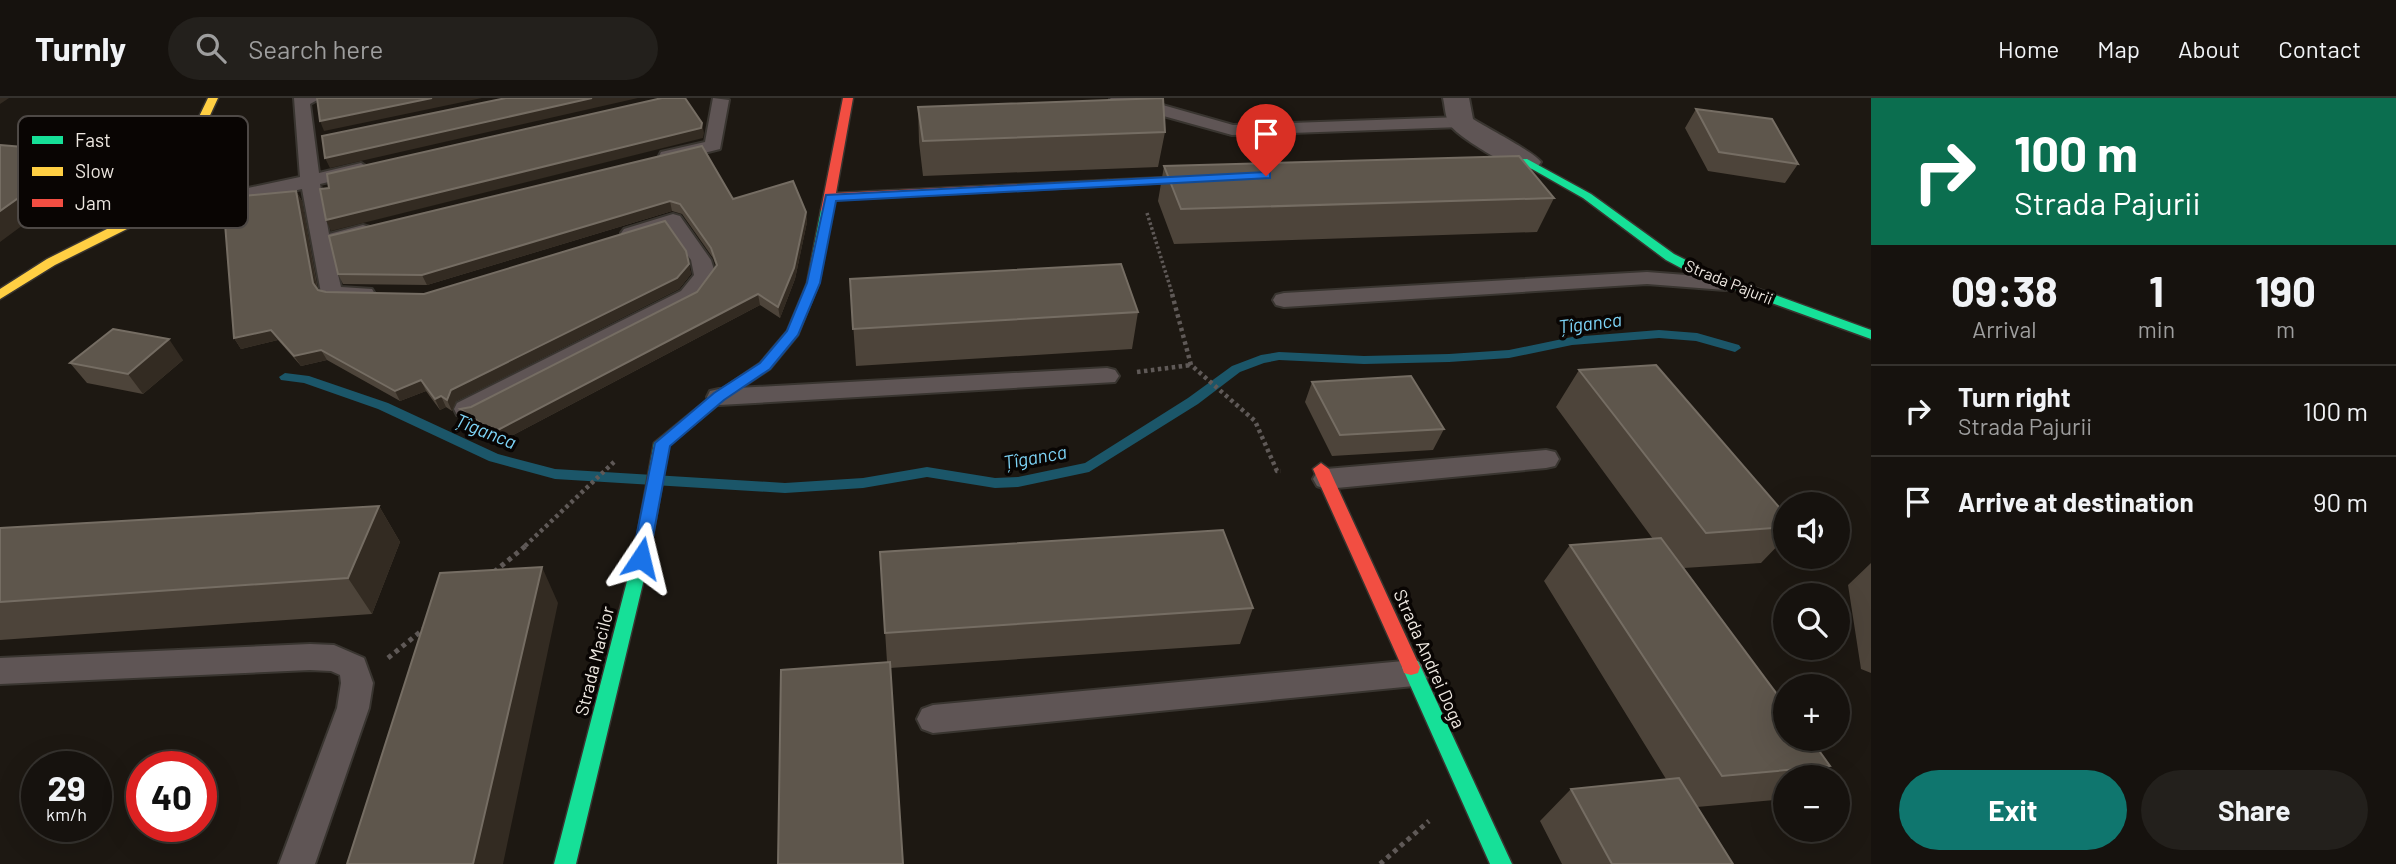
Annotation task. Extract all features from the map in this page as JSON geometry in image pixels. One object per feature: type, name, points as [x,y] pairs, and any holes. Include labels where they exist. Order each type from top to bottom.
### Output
[{"type":"street","points":[[204,116],[213,98]]},
{"type":"street","points":[[848,98],[831,197],[1230,177]]},
{"type":"street","name":"Strada Pajurii","points":[[1458,110],[1491,143],[1587,196],[1671,257],[1726,284],[1871,335]]},
{"type":"street","points":[[1460,165],[1527,162]]},
{"type":"street","name":"Strada Macilor","points":[[565,864],[646,527],[662,443],[719,397],[765,366],[793,332],[813,283],[831,197]]},
{"type":"street","points":[[0,295],[51,262],[119,228]]},
{"type":"street","name":"Strada Andrei Doga","points":[[1324,474],[1502,864]]},
{"type":"lane","points":[[1119,98],[1232,130],[1458,110]]},
{"type":"lane","points":[[304,99],[313,142],[310,181],[332,293],[387,295]]},
{"type":"lane","points":[[649,161],[714,145],[720,100]]},
{"type":"lane","points":[[248,194],[378,165]]},
{"type":"lane","points":[[466,409],[689,296],[705,276],[701,260],[673,220],[609,240]]},
{"type":"lane","points":[[320,242],[385,226]]},
{"type":"lane","points":[[1283,300],[1647,278],[1726,284]]},
{"type":"lane","points":[[719,397],[1107,376]]},
{"type":"lane","points":[[1324,474],[1546,459]]},
{"type":"lane","points":[[0,671],[310,657],[334,658],[353,667],[357,683],[353,708],[297,864]]},
{"type":"lane","points":[[933,719],[1415,673]]},
{"type":"path","points":[[1135,182],[1160,248],[1191,365],[1255,421]]},
{"type":"path","points":[[1107,376],[1191,365]]},
{"type":"path","points":[[486,578],[530,542],[591,485]]},
{"type":"path","points":[[357,683],[433,622]]},
{"type":"path","points":[[1380,864],[1467,789]]},
{"type":"building","points":[[317,98],[432,98],[320,121]]},
{"type":"building","points":[[506,98],[592,98],[325,158],[322,136]]},
{"type":"building","points":[[662,98],[685,98],[702,123],[701,128],[326,220],[320,189],[329,188],[327,174]]},
{"type":"building","points":[[1163,98],[1165,132],[923,141],[918,107]]},
{"type":"building","points":[[1696,109],[1772,119],[1798,164],[1719,152]]},
{"type":"building","points":[[0,145],[18,147],[18,198],[0,211]]},
{"type":"building","points":[[702,146],[733,199],[793,181],[806,212],[794,268],[778,307],[758,294],[494,432],[460,409],[471,407],[697,292],[717,265],[711,248],[680,204],[670,201],[422,275],[338,274],[329,236]]},
{"type":"building","points":[[1519,156],[1554,198],[1181,209],[1164,166]]},
{"type":"building","points":[[296,191],[313,283],[318,290],[326,292],[424,294],[665,221],[686,251],[689,264],[677,278],[451,390],[447,400],[441,396],[435,399],[421,380],[395,391],[321,350],[294,356],[271,330],[234,338],[225,228],[248,228],[248,196]]},
{"type":"building","points":[[1121,264],[1138,312],[853,329],[850,279]]},
{"type":"building","points":[[113,329],[169,339],[128,374],[70,363]]},
{"type":"building","points":[[1656,365],[1773,500],[1773,528],[1706,533],[1579,370]]},
{"type":"building","points":[[1411,376],[1444,429],[1340,435],[1312,382]]},
{"type":"building","points":[[379,506],[348,578],[0,602],[0,528]]},
{"type":"building","points":[[1223,530],[1253,608],[885,633],[880,552]]},
{"type":"building","points":[[1661,538],[1773,689],[1773,751],[1819,751],[1829,765],[1773,765],[1773,771],[1722,776],[1570,545]]},
{"type":"building","points":[[542,567],[473,864],[347,864],[440,573]]},
{"type":"building","points":[[890,662],[903,864],[778,864],[781,670]]},
{"type":"building","points":[[1679,778],[1733,864],[1612,864],[1571,789]]},
{"type":"waterway","name":"Țîganca","points":[[285,377],[305,379],[383,406],[494,458],[555,474],[785,488],[863,483],[927,472],[995,483],[1018,482],[1089,467],[1193,401],[1236,369],[1261,359],[1279,356],[1364,360],[1449,358],[1509,354],[1572,341],[1659,334],[1697,337],[1735,348]]},
{"type":"traffic: fast","points":[[1472,165],[1527,162],[1587,196],[1670,257],[1699,272],[1871,335]]},
{"type":"traffic: fast","points":[[1108,183],[1213,178]]},
{"type":"traffic: fast","points":[[565,864],[641,558],[662,443],[719,397],[765,366],[793,332],[813,283],[827,210]]},
{"type":"traffic: fast","points":[[1411,667],[1501,864]]},
{"type":"traffic: slow","points":[[204,116],[213,98]]},
{"type":"traffic: slow","points":[[0,295],[51,262],[119,228]]},
{"type":"traffic: jam","points":[[827,210],[848,98]]},
{"type":"traffic: jam","points":[[830,197],[1108,183]]},
{"type":"traffic: jam","points":[[1321,469],[1411,667]]},
{"type":"route","points":[[641,558],[662,443],[719,397],[765,366],[793,332],[813,283],[831,197],[1266,176]]}]
